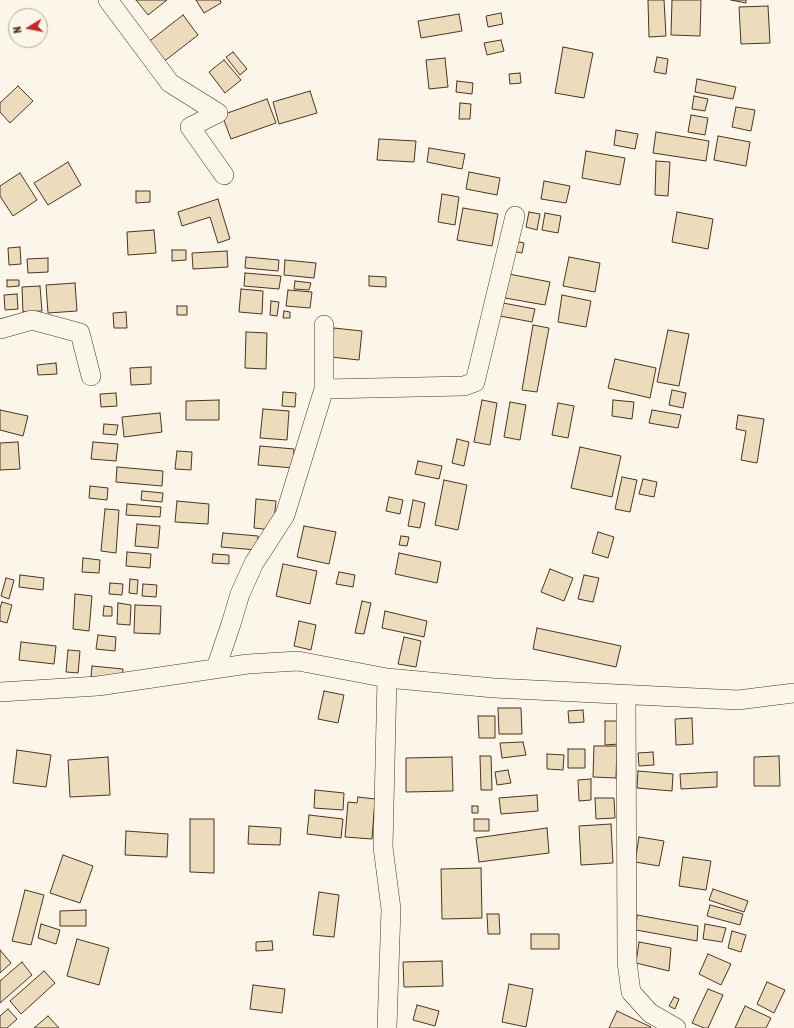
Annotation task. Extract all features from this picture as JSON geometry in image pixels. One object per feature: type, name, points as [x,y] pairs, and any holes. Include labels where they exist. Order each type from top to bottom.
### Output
[{"type":"street","points":[[108,0],[170,83],[218,113],[190,127],[224,175]]},
{"type":"street","points":[[324,389],[464,386],[475,382],[515,216]]},
{"type":"street","points":[[0,329],[32,320],[80,333],[91,376]]},
{"type":"street","points":[[216,668],[240,594],[254,563],[286,515],[324,389],[324,325]]},
{"type":"street","points":[[0,692],[98,686],[216,668],[248,664],[298,661],[387,678],[494,688],[738,700],[794,693]]},
{"type":"street","points":[[387,678],[383,847],[391,909],[387,1028]]},
{"type":"street","points":[[626,695],[627,962],[631,992],[650,1013],[676,1028]]},
{"type":"building","points":[[136,0],[167,0],[148,15]]},
{"type":"building","points":[[196,0],[220,0],[221,3],[204,13]]},
{"type":"building","points":[[648,0],[664,0],[666,36],[649,37]]},
{"type":"building","points":[[672,0],[701,0],[700,36],[671,35]]},
{"type":"building","points":[[731,0],[746,0],[746,3]]},
{"type":"building","points":[[768,6],[770,43],[741,44],[739,7]]},
{"type":"building","points":[[501,13],[503,24],[488,27],[486,16]]},
{"type":"building","points":[[459,14],[462,31],[421,38],[418,21]]},
{"type":"building","points":[[183,15],[198,35],[162,63],[147,43]]},
{"type":"building","points":[[501,40],[504,51],[487,55],[484,43]]},
{"type":"building","points":[[563,47],[593,53],[584,98],[555,93]]},
{"type":"building","points":[[233,52],[247,69],[240,75],[226,57]]},
{"type":"building","points":[[657,57],[668,59],[666,74],[654,72]]},
{"type":"building","points":[[445,58],[448,87],[429,89],[426,60]]},
{"type":"building","points":[[224,60],[241,80],[225,93],[209,72]]},
{"type":"building","points":[[520,73],[521,83],[510,84],[509,74]]},
{"type":"building","points":[[697,79],[736,87],[733,99],[695,92]]},
{"type":"building","points":[[457,81],[473,83],[472,94],[456,92]]},
{"type":"building","points":[[18,86],[33,101],[10,123],[0,112],[0,103]]},
{"type":"building","points":[[310,91],[317,113],[279,124],[273,102]]},
{"type":"building","points":[[694,96],[708,99],[705,111],[692,109]]},
{"type":"building","points":[[267,99],[276,123],[231,139],[222,115]]},
{"type":"building","points":[[460,103],[471,104],[470,119],[459,119]]},
{"type":"building","points":[[736,107],[755,110],[751,131],[732,127]]},
{"type":"building","points":[[691,115],[708,118],[705,135],[688,132]]},
{"type":"building","points":[[616,130],[638,134],[635,149],[614,145]]},
{"type":"building","points":[[656,132],[709,141],[706,161],[653,153]]},
{"type":"building","points":[[718,136],[750,142],[746,166],[714,160]]},
{"type":"building","points":[[379,139],[416,141],[414,162],[377,160]]},
{"type":"building","points":[[429,148],[465,154],[462,169],[427,162]]},
{"type":"building","points":[[586,151],[625,158],[620,185],[582,178]]},
{"type":"building","points":[[656,161],[670,162],[668,196],[655,195]]},
{"type":"building","points":[[68,162],[81,185],[48,205],[34,183]]},
{"type":"building","points":[[469,172],[500,178],[497,195],[466,189]]},
{"type":"building","points":[[20,173],[37,200],[13,216],[0,196],[0,186]]},
{"type":"building","points":[[544,181],[570,186],[566,203],[541,199]]},
{"type":"building","points":[[136,191],[150,191],[150,202],[136,203]]},
{"type":"building","points":[[442,194],[459,197],[455,225],[438,222]]},
{"type":"building","points":[[218,199],[230,239],[218,243],[210,217],[182,226],[178,212]]},
{"type":"building","points":[[463,208],[498,214],[492,246],[457,240]]},
{"type":"building","points":[[529,212],[540,214],[537,230],[526,227]]},
{"type":"building","points":[[677,212],[713,219],[708,249],[672,242]]},
{"type":"building","points":[[545,213],[561,216],[558,233],[542,230]]},
{"type":"building","points":[[154,230],[156,253],[128,255],[127,232]]},
{"type":"building","points":[[515,241],[524,243],[522,253],[512,251]]},
{"type":"building","points":[[20,247],[21,264],[9,265],[8,248]]},
{"type":"building","points":[[172,250],[186,250],[186,260],[172,261]]},
{"type":"building","points":[[227,251],[228,267],[193,269],[192,253]]},
{"type":"building","points":[[246,257],[279,260],[278,271],[245,268]]},
{"type":"building","points":[[569,257],[600,263],[595,292],[563,286]]},
{"type":"building","points":[[48,258],[48,272],[28,273],[27,259]]},
{"type":"building","points":[[285,260],[316,263],[314,278],[284,275]]},
{"type":"building","points":[[245,273],[281,276],[279,289],[244,286]]},
{"type":"building","points":[[509,274],[550,282],[545,305],[505,298]]},
{"type":"building","points":[[369,276],[386,277],[386,287],[369,286]]},
{"type":"building","points":[[7,280],[19,280],[19,286],[7,287]]},
{"type":"building","points":[[295,281],[311,283],[309,290],[294,289]]},
{"type":"building","points":[[75,283],[77,311],[48,313],[46,285]]},
{"type":"building","points":[[40,286],[42,311],[23,312],[22,287]]},
{"type":"building","points":[[241,289],[263,291],[262,314],[239,312]]},
{"type":"building","points":[[288,290],[312,292],[310,308],[286,306]]},
{"type":"building","points":[[17,294],[18,309],[5,310],[4,295]]},
{"type":"building","points":[[562,295],[591,301],[586,327],[558,322]]},
{"type":"building","points":[[271,301],[279,302],[277,316],[270,315]]},
{"type":"building","points":[[503,303],[535,309],[532,322],[500,316]]},
{"type":"building","points":[[177,306],[187,306],[187,315],[177,315]]},
{"type":"building","points":[[284,311],[290,312],[290,318],[283,318]]},
{"type":"building","points":[[126,312],[127,328],[114,328],[113,313]]},
{"type":"building","points":[[533,325],[549,328],[537,392],[522,390]]},
{"type":"building","points":[[334,328],[362,331],[359,360],[331,357]]},
{"type":"building","points":[[668,330],[689,334],[679,386],[657,382]]},
{"type":"building","points":[[246,332],[267,333],[266,369],[245,368]]},
{"type":"building","points":[[615,359],[656,368],[650,398],[608,388]]},
{"type":"building","points":[[56,363],[57,374],[38,375],[37,365]]},
{"type":"building","points":[[151,367],[151,384],[131,385],[130,368]]},
{"type":"building","points":[[672,390],[686,393],[683,408],[669,405]]},
{"type":"building","points":[[283,392],[296,393],[295,407],[282,406]]},
{"type":"building","points":[[116,393],[117,406],[101,407],[100,394]]},
{"type":"building","points":[[219,400],[219,420],[186,420],[186,401]]},
{"type":"building","points":[[482,400],[497,403],[490,445],[474,442]]},
{"type":"building","points":[[613,400],[634,402],[632,419],[612,416]]},
{"type":"building","points":[[510,402],[526,405],[520,440],[504,437]]},
{"type":"building","points":[[558,403],[574,406],[568,438],[552,435]]},
{"type":"building","points":[[263,409],[289,411],[287,440],[260,438]]},
{"type":"building","points":[[0,410],[28,416],[23,436],[0,430]]},
{"type":"building","points":[[652,410],[681,415],[678,428],[649,423]]},
{"type":"building","points":[[160,413],[162,432],[124,437],[122,417]]},
{"type":"building","points":[[738,415],[764,419],[757,463],[741,460],[746,431],[736,429]]},
{"type":"building","points":[[104,424],[118,425],[116,435],[103,434]]},
{"type":"building","points":[[457,439],[469,442],[464,466],[452,463]]},
{"type":"building","points":[[18,442],[20,469],[0,470],[0,443]]},
{"type":"building","points":[[93,442],[118,444],[116,461],[91,459]]},
{"type":"building","points":[[260,446],[294,449],[293,468],[258,465]]},
{"type":"building","points":[[580,447],[621,456],[612,497],[571,488]]},
{"type":"building","points":[[177,451],[192,452],[191,470],[175,469]]},
{"type":"building","points":[[418,461],[442,466],[439,479],[415,474]]},
{"type":"building","points":[[117,467],[163,471],[162,486],[116,482]]},
{"type":"building","points":[[622,477],[637,480],[630,512],[615,509]]},
{"type":"building","points":[[643,479],[657,482],[654,497],[639,494]]},
{"type":"building","points":[[444,480],[467,485],[458,530],[435,525]]},
{"type":"building","points":[[90,486],[108,488],[107,500],[89,498]]},
{"type":"building","points":[[142,491],[163,493],[162,502],[141,500]]},
{"type":"building","points":[[389,497],[403,500],[400,514],[386,511]]},
{"type":"building","points":[[256,499],[276,501],[273,530],[254,528]]},
{"type":"building","points":[[413,500],[425,503],[420,528],[408,526]]},
{"type":"building","points":[[177,501],[209,504],[208,524],[175,522]]},
{"type":"building","points":[[127,504],[161,507],[160,517],[126,515]]},
{"type":"building","points":[[105,509],[119,510],[116,553],[101,551]]},
{"type":"building","points":[[137,524],[160,526],[158,548],[135,546]]},
{"type":"building","points":[[304,526],[336,532],[329,564],[297,557]]},
{"type":"building","points":[[598,532],[614,537],[608,558],[592,553]]},
{"type":"building","points":[[223,533],[258,536],[257,550],[221,547]]},
{"type":"building","points":[[401,536],[409,537],[407,546],[399,545]]},
{"type":"building","points":[[127,552],[151,554],[150,568],[126,566]]},
{"type":"building","points":[[399,553],[441,562],[437,583],[395,574]]},
{"type":"building","points":[[213,554],[229,555],[229,564],[212,563]]},
{"type":"building","points":[[83,558],[100,560],[99,573],[82,572]]},
{"type":"building","points":[[283,564],[317,571],[310,604],[276,596]]},
{"type":"building","points":[[550,569],[573,578],[564,601],[541,592]]},
{"type":"building","points":[[339,572],[355,575],[353,587],[336,584]]},
{"type":"building","points":[[20,575],[44,578],[43,590],[19,587]]},
{"type":"building","points":[[584,575],[599,578],[593,602],[578,599]]},
{"type":"building","points":[[6,578],[14,580],[9,599],[1,596]]},
{"type":"building","points":[[130,579],[138,580],[137,594],[129,593]]},
{"type":"building","points":[[110,583],[123,584],[122,595],[109,594]]},
{"type":"building","points":[[143,584],[157,585],[156,597],[142,596]]},
{"type":"building","points":[[75,594],[92,596],[89,631],[73,629]]},
{"type":"building","points":[[362,601],[371,603],[364,634],[355,633]]},
{"type":"building","points":[[2,602],[12,605],[7,623],[0,621],[0,608]]},
{"type":"building","points":[[118,603],[131,605],[130,625],[117,624]]},
{"type":"building","points":[[135,605],[161,606],[160,634],[134,633]]},
{"type":"building","points":[[104,606],[112,607],[112,616],[103,616]]},
{"type":"building","points":[[385,611],[427,621],[424,637],[382,628]]},
{"type":"building","points":[[299,621],[316,625],[311,650],[294,646]]},
{"type":"building","points":[[537,628],[621,646],[616,667],[533,649]]},
{"type":"building","points":[[98,635],[116,637],[115,651],[96,649]]},
{"type":"building","points":[[404,637],[421,641],[416,667],[398,664]]},
{"type":"building","points":[[21,642],[56,646],[54,664],[19,660]]},
{"type":"building","points":[[68,650],[80,651],[78,673],[66,672]]},
{"type":"building","points":[[92,666],[123,669],[122,680],[91,677]]},
{"type":"building","points":[[324,691],[344,695],[338,723],[318,719]]},
{"type":"building","points":[[498,708],[521,708],[522,734],[499,734]]},
{"type":"building","points":[[583,710],[584,722],[569,723],[568,711]]},
{"type":"building","points":[[478,716],[495,716],[495,738],[479,738]]},
{"type":"building","points":[[692,718],[693,744],[676,745],[675,719]]},
{"type":"building","points":[[605,721],[618,721],[619,744],[605,745]]},
{"type":"building","points":[[523,742],[526,755],[502,758],[500,743]]},
{"type":"building","points":[[594,746],[617,746],[616,778],[593,777]]},
{"type":"building","points":[[568,749],[585,749],[585,768],[568,768]]},
{"type":"building","points":[[17,750],[51,755],[46,787],[13,783]]},
{"type":"building","points":[[653,752],[654,765],[639,766],[638,753]]},
{"type":"building","points":[[547,754],[564,755],[563,770],[547,769]]},
{"type":"building","points":[[480,756],[491,756],[492,790],[481,790]]},
{"type":"building","points":[[779,756],[780,786],[754,786],[754,757]]},
{"type":"building","points":[[108,757],[110,795],[70,797],[68,760]]},
{"type":"building","points":[[452,757],[453,791],[406,792],[406,758]]},
{"type":"building","points":[[508,770],[511,783],[497,785],[495,772]]},
{"type":"building","points":[[638,771],[673,774],[672,791],[637,788]]},
{"type":"building","points":[[717,772],[717,787],[681,789],[680,774]]},
{"type":"building","points":[[591,779],[591,800],[579,801],[578,780]]},
{"type":"building","points":[[315,790],[344,793],[343,810],[314,808]]},
{"type":"building","points":[[537,795],[538,811],[501,814],[499,798]]},
{"type":"building","points":[[358,797],[375,799],[372,839],[345,837],[348,802],[357,803]]},
{"type":"building","points":[[595,798],[614,798],[615,818],[596,819]]},
{"type":"building","points":[[472,806],[478,806],[478,813],[472,813]]},
{"type":"building","points":[[309,815],[343,819],[341,838],[307,834]]},
{"type":"building","points":[[190,819],[214,819],[214,873],[190,872]]},
{"type":"building","points":[[474,819],[489,819],[489,831],[474,831]]},
{"type":"building","points":[[611,824],[613,863],[581,865],[579,826]]},
{"type":"building","points":[[249,826],[281,828],[280,845],[248,844]]},
{"type":"building","points":[[547,828],[549,853],[479,862],[476,838]]},
{"type":"building","points":[[126,831],[168,834],[167,857],[125,855]]},
{"type":"building","points":[[639,837],[664,841],[659,866],[635,862]]},
{"type":"building","points":[[63,855],[93,866],[80,903],[50,893]]},
{"type":"building","points":[[683,857],[711,861],[706,890],[679,886]]},
{"type":"building","points":[[481,868],[482,918],[442,919],[441,869]]},
{"type":"building","points":[[713,889],[748,901],[744,912],[709,900]]},
{"type":"building","points":[[25,890],[44,895],[31,945],[12,941]]},
{"type":"building","points":[[319,892],[339,895],[334,937],[313,935]]},
{"type":"building","points":[[710,905],[743,914],[740,925],[707,916]]},
{"type":"building","points":[[86,910],[86,926],[60,926],[60,911]]},
{"type":"building","points":[[487,914],[499,914],[500,934],[488,934]]},
{"type":"building","points":[[637,915],[698,926],[697,941],[636,930]]},
{"type":"building","points":[[41,924],[60,930],[56,944],[38,938]]},
{"type":"building","points":[[705,924],[726,928],[722,942],[703,939]]},
{"type":"building","points":[[732,931],[746,935],[741,952],[728,948]]},
{"type":"building","points":[[531,934],[559,934],[559,949],[531,949]]},
{"type":"building","points":[[77,939],[109,948],[99,985],[67,976]]},
{"type":"building","points":[[272,941],[273,950],[256,951],[256,942]]},
{"type":"building","points":[[639,942],[671,948],[669,971],[636,963]]},
{"type":"building","points":[[0,950],[11,963],[0,973]]},
{"type":"building","points":[[708,954],[731,964],[721,985],[699,974]]},
{"type":"building","points":[[442,961],[443,986],[404,987],[403,962]]},
{"type":"building","points":[[22,962],[32,975],[0,1003],[0,981]]},
{"type":"building","points":[[44,971],[55,983],[21,1014],[10,1001]]},
{"type":"building","points":[[767,982],[785,990],[774,1013],[757,1004]]},
{"type":"building","points":[[509,984],[533,989],[526,1027],[502,1022]]},
{"type":"building","points":[[253,985],[285,989],[282,1013],[250,1009]]},
{"type":"building","points":[[708,989],[723,995],[708,1028],[704,1028],[692,1023]]},
{"type":"building","points":[[674,997],[679,999],[675,1009],[669,1006]]},
{"type":"building","points":[[417,1005],[439,1011],[435,1026],[413,1020]]},
{"type":"building","points":[[745,1006],[771,1018],[766,1028],[735,1028]]},
{"type":"building","points":[[8,1009],[17,1019],[7,1028],[0,1028],[0,1016]]},
{"type":"building","points":[[617,1011],[651,1027],[609,1028]]},
{"type":"building","points":[[48,1016],[59,1028],[34,1028]]}]
